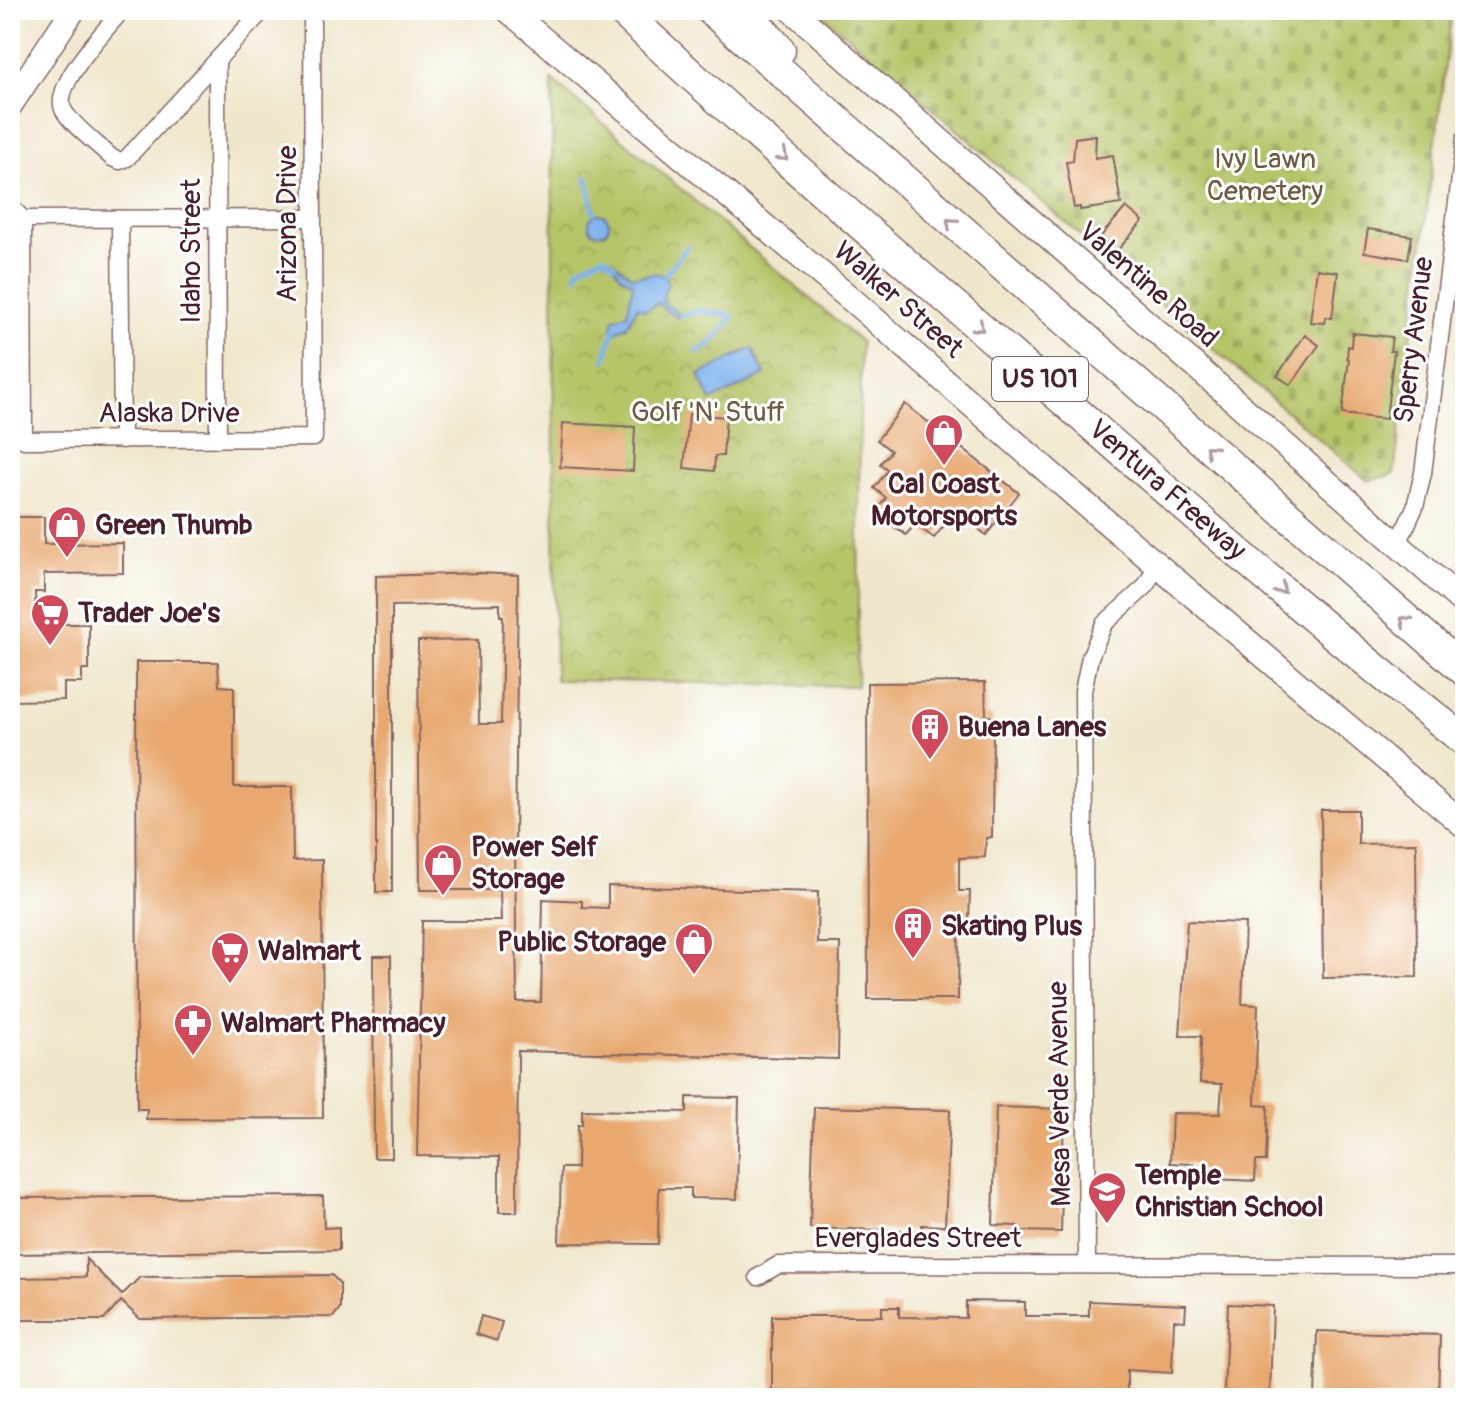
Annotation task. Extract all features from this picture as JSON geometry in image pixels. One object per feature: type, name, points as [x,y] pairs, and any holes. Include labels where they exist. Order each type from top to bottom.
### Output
[{"type":"highway","points":[[610,10],[737,115]]},
{"type":"highway","name":"Ventura Freeway","points":[[621,10],[737,115],[1368,664],[1465,741]]},
{"type":"highway","name":"Ventura Freeway","points":[[711,10],[1465,671]]},
{"type":"highway","points":[[744,10],[778,45],[810,99]]},
{"type":"street","points":[[10,105],[73,10]]},
{"type":"street","points":[[122,10],[68,78],[61,99],[67,115],[112,158],[120,161],[127,158],[217,63],[263,10]]},
{"type":"street","name":"Arizona Drive","points":[[312,10],[314,438]]},
{"type":"street","name":"Walker Street","points":[[508,10],[858,305],[1157,565],[1465,826]]},
{"type":"street","name":"Valentine Road","points":[[792,10],[1465,604]]},
{"type":"street","name":"Idaho Street","points":[[217,63],[218,439]]},
{"type":"street","name":"Sperry Avenue","points":[[1398,544],[1415,507],[1423,473],[1465,138]]},
{"type":"street","points":[[10,206],[23,219],[312,218]]},
{"type":"street","name":"Alaska Drive","points":[[23,219],[24,440],[314,438]]},
{"type":"street","points":[[120,220],[122,440]]},
{"type":"street","name":"Mesa Verde Avenue","points":[[1087,1263],[1083,691],[1090,657],[1104,624],[1145,587],[1157,565]]},
{"type":"street","name":"Everglades Street","points":[[758,1277],[778,1265],[1087,1263],[1465,1266]]},
{"type":"green space","name":"Ivy Lawn Cemetery","points":[[817,10],[1452,10],[1394,474],[1368,481]]},
{"type":"green space","name":"Golf 'N' Stuff","points":[[552,80],[861,342],[857,686],[555,680]]},
{"type":"water","points":[[599,214],[606,217],[609,224],[606,231],[599,234],[592,231],[589,224],[592,217]]},
{"type":"water","points":[[617,264],[631,276],[658,274],[666,278],[665,304],[681,314],[680,318],[659,303],[646,310],[637,307],[626,328],[616,332],[612,327],[614,318],[627,314],[633,283],[621,276],[614,266]]},
{"type":"water","points":[[752,348],[765,375],[711,401],[699,375]]},
{"type":"building","points":[[1096,135],[1095,158],[1113,155],[1121,204],[1080,210],[1080,207],[1074,208],[1066,162],[1073,161],[1075,138]]},
{"type":"building","points":[[1126,207],[1143,221],[1117,251],[1101,236]]},
{"type":"building","points":[[1368,229],[1412,236],[1408,259],[1364,252]]},
{"type":"building","points":[[1317,269],[1338,272],[1332,318],[1326,317],[1325,323],[1310,322]]},
{"type":"building","points":[[1352,333],[1392,337],[1390,351],[1394,351],[1386,419],[1342,414]]},
{"type":"building","points":[[1305,335],[1319,345],[1291,385],[1277,376]]},
{"type":"building","points":[[905,404],[1019,493],[986,535],[969,521],[960,532],[947,522],[934,538],[915,524],[906,535],[876,511],[886,498],[874,488],[888,470],[880,464],[891,451],[877,440]]},
{"type":"building","points":[[689,414],[726,417],[723,456],[715,456],[714,471],[684,468]]},
{"type":"building","points":[[563,423],[635,427],[633,471],[560,467]]},
{"type":"building","points":[[10,517],[44,517],[44,544],[123,543],[123,573],[44,574],[44,592],[35,592],[36,624],[89,624],[89,670],[82,670],[82,683],[64,683],[64,700],[10,701]]},
{"type":"building","points":[[518,575],[517,1002],[541,1002],[543,899],[582,901],[582,907],[608,908],[608,886],[818,892],[817,943],[840,943],[838,1059],[518,1051],[517,1212],[499,1212],[499,1157],[417,1156],[422,921],[501,921],[500,890],[420,890],[418,641],[478,640],[479,724],[501,724],[503,616],[500,616],[500,604],[392,606],[392,892],[376,892],[376,576]]},
{"type":"building","name":"Walmart","points":[[136,662],[218,662],[219,686],[234,687],[234,787],[292,787],[293,861],[322,860],[323,1118],[146,1119],[147,1109],[137,1109]]},
{"type":"building","name":"Buena Lanes","points":[[985,682],[986,716],[993,717],[992,837],[986,838],[985,857],[959,858],[959,891],[970,891],[969,921],[959,921],[958,999],[868,999],[867,683]]},
{"type":"building","points":[[1321,810],[1358,810],[1358,844],[1416,843],[1417,977],[1323,978]]},
{"type":"building","points":[[1187,921],[1245,923],[1242,1004],[1258,1005],[1255,1105],[1268,1106],[1266,1161],[1256,1161],[1255,1181],[1192,1178],[1193,1164],[1170,1163],[1172,1113],[1220,1114],[1222,1084],[1200,1083],[1201,1036],[1180,1036]]},
{"type":"building","points":[[373,956],[391,956],[392,1158],[374,1158]]},
{"type":"building","points":[[687,1097],[739,1098],[737,1199],[691,1198],[691,1188],[659,1188],[658,1244],[559,1243],[561,1168],[577,1168],[578,1125],[582,1125],[582,1110],[687,1112]]},
{"type":"building","points":[[814,1107],[950,1110],[945,1226],[922,1225],[922,1231],[810,1228]]},
{"type":"building","points":[[996,1107],[1064,1109],[1061,1232],[1017,1231],[1017,1226],[993,1225]]},
{"type":"building","points":[[323,1196],[324,1228],[339,1227],[339,1250],[10,1254],[10,1198]]},
{"type":"building","points":[[86,1259],[122,1295],[140,1277],[332,1275],[340,1284],[340,1308],[333,1317],[140,1319],[121,1301],[104,1320],[10,1320],[10,1278],[86,1277]]},
{"type":"building","points":[[966,1301],[1025,1302],[1025,1316],[1089,1316],[1089,1301],[1186,1305],[1185,1321],[1174,1320],[1172,1373],[1127,1370],[1127,1398],[772,1398],[772,1316],[882,1316],[882,1307],[899,1307],[899,1317],[966,1318]]},
{"type":"building","points":[[1228,1304],[1273,1306],[1270,1394],[1224,1391]]},
{"type":"building","points":[[481,1316],[502,1322],[497,1341],[476,1334]]},
{"type":"building","points":[[1317,1331],[1440,1335],[1438,1398],[1315,1398]]},
{"type":"waterway","points":[[587,177],[594,213]]},
{"type":"waterway","points":[[665,275],[687,247]]},
{"type":"waterway","points":[[576,276],[579,268],[604,256],[615,265]]},
{"type":"waterway","points":[[681,316],[700,311],[730,315],[732,318],[712,343],[697,352]]},
{"type":"waterway","points":[[605,360],[614,330]]},
{"type":"place","name":"Cal Coast Motorsports","points":[[944,467]]},
{"type":"place","name":"Green Thumb","points":[[67,559]]},
{"type":"place","name":"Trader Joe's","points":[[50,647]]},
{"type":"place","name":"Buena Lanes","points":[[930,761]]},
{"type":"place","name":"Power Self Storage","points":[[443,897]]},
{"type":"place","name":"Skating Plus","points":[[913,960]]},
{"type":"place","name":"Public Storage","points":[[694,976]]},
{"type":"place","name":"Walmart","points":[[230,985]]},
{"type":"place","name":"Walmart Pharmacy","points":[[193,1057]]},
{"type":"place","name":"Temple Christian School","points":[[1107,1225]]}]
